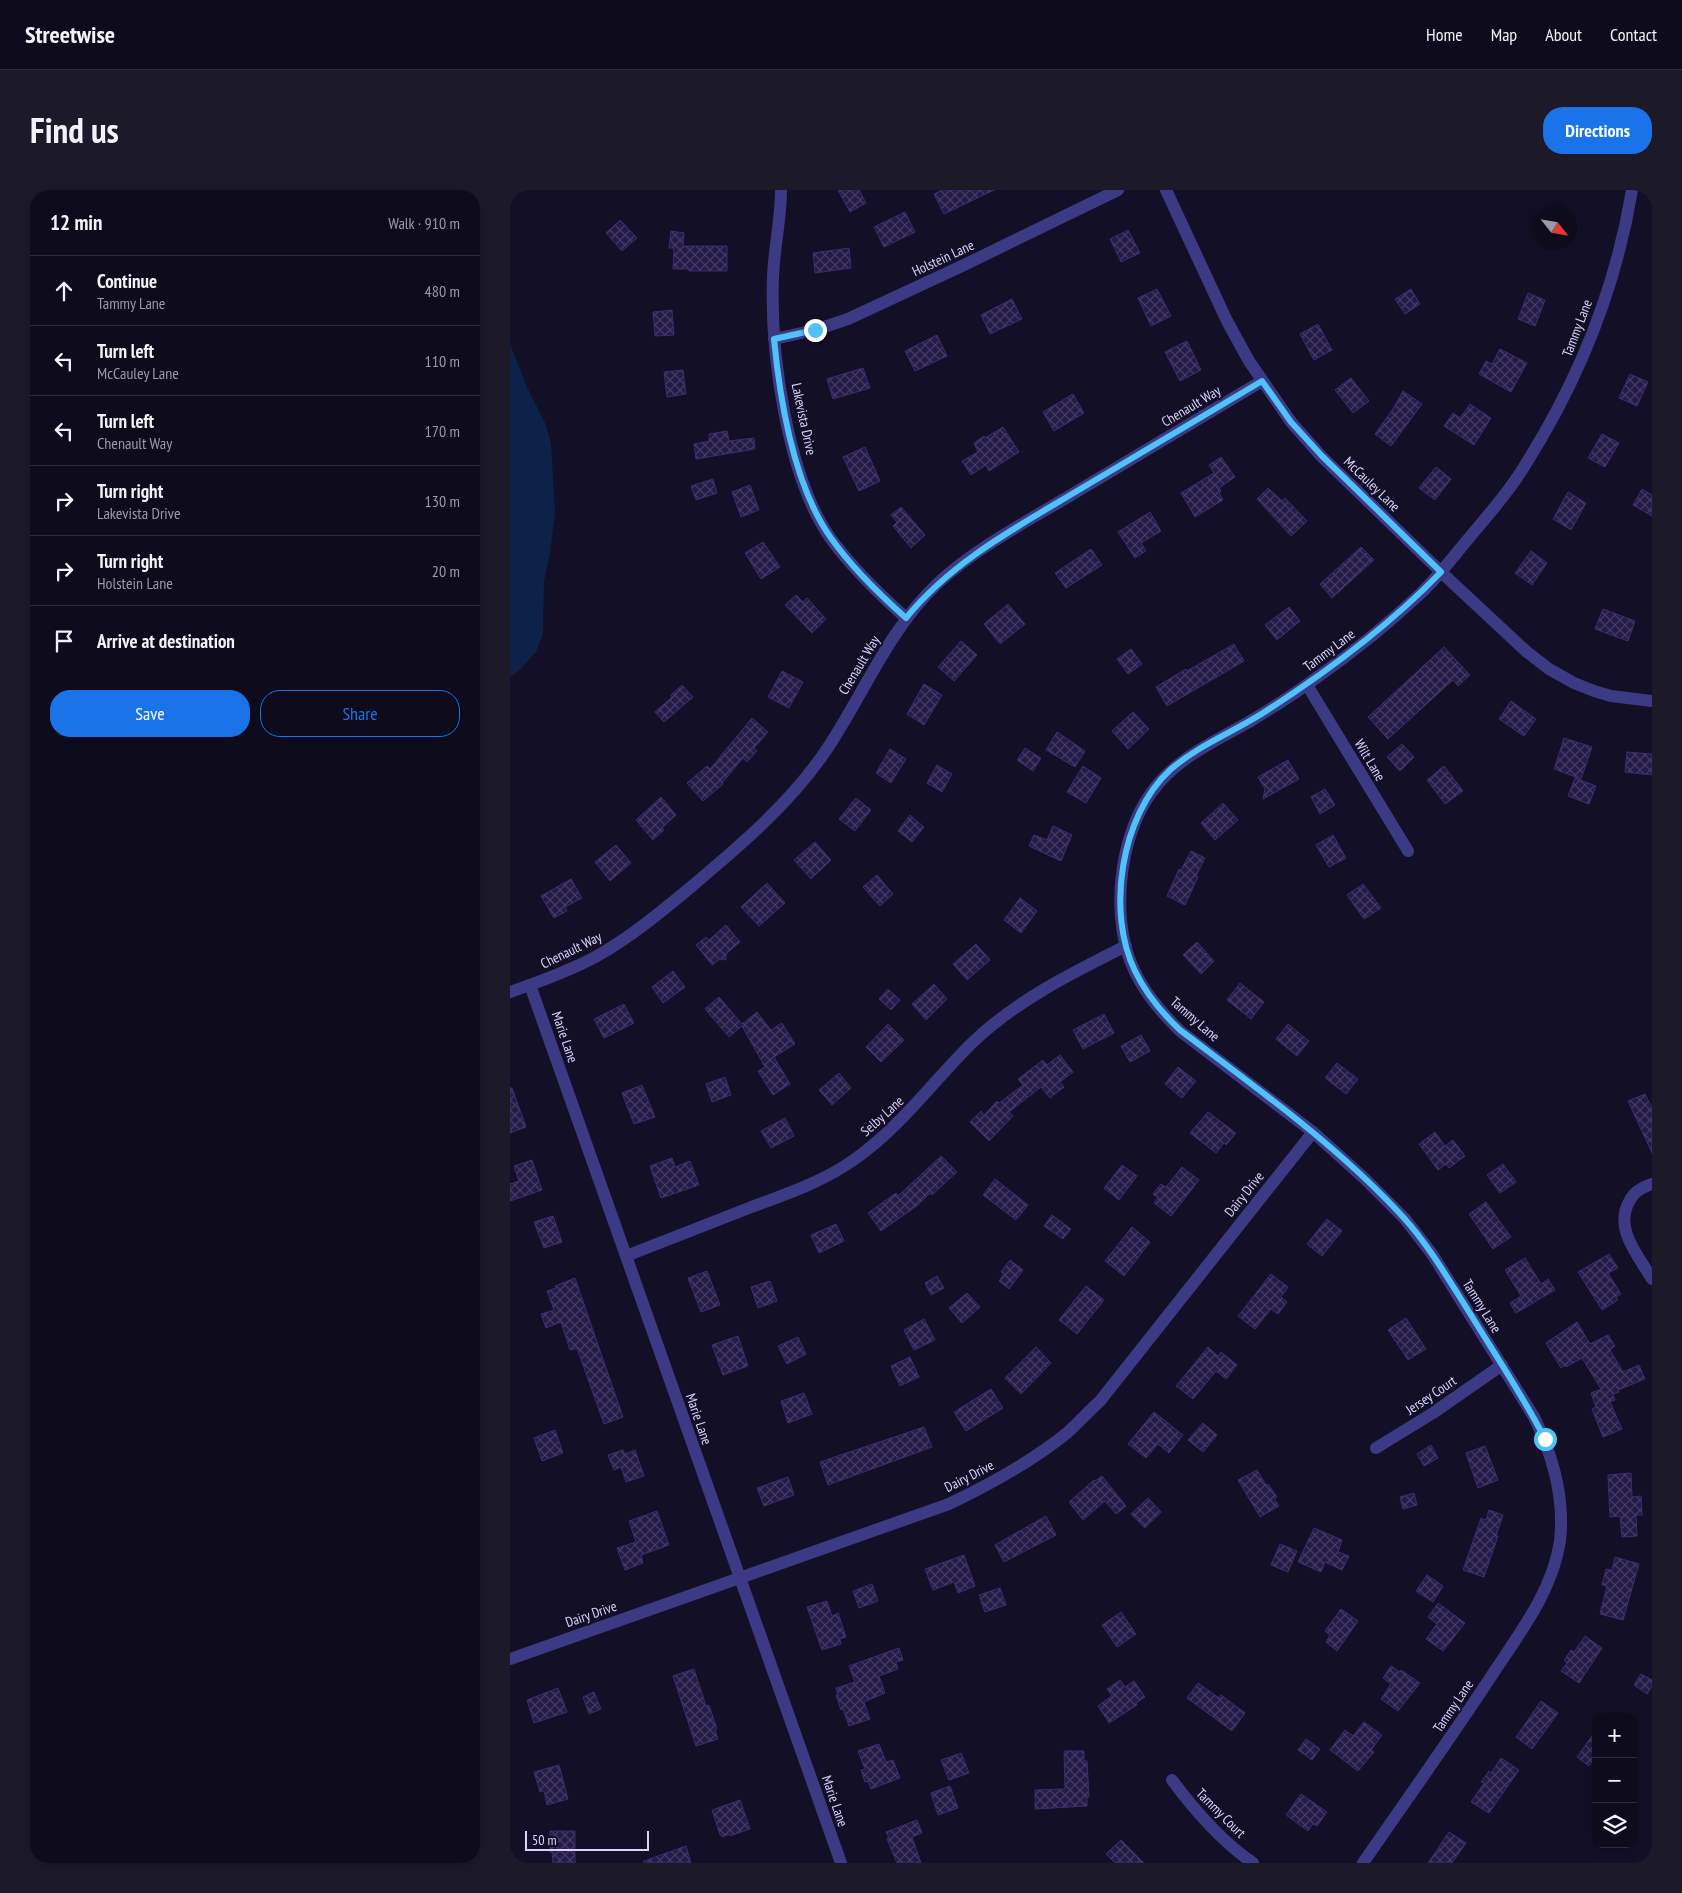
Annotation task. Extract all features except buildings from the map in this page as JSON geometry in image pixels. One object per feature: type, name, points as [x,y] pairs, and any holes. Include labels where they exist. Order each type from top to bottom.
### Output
[{"type":"street","name":"Lakevista Drive","points":[[781,190],[773,276],[774,339],[776,361],[789,430],[802,481],[814,510],[830,538],[874,589],[906,618]]},
{"type":"street","name":"Holstein Lane","points":[[774,339],[815,330],[848,319],[1118,190]]},
{"type":"street","name":"McCauley Lane","points":[[1166,190],[1228,321],[1262,381],[1291,422],[1322,456],[1441,572],[1527,652],[1549,669],[1574,683],[1594,691],[1611,696],[1652,701]]},
{"type":"street","name":"Tammy Lane","points":[[1363,1863],[1484,1688],[1526,1624],[1544,1591],[1552,1572],[1560,1542],[1561,1516],[1554,1465],[1545,1439],[1502,1365],[1432,1254],[1405,1219],[1366,1179],[1313,1132],[1180,1030],[1162,1013],[1146,992],[1134,969],[1126,946],[1121,914],[1121,885],[1124,862],[1130,833],[1138,814],[1151,793],[1170,771],[1192,753],[1252,720],[1307,685],[1373,635],[1420,594],[1484,521],[1526,464],[1575,375],[1597,322],[1614,271],[1632,190]]},
{"type":"street","name":"Chenault Way","points":[[510,992],[596,957],[612,947],[650,920],[747,839],[791,795],[826,750],[906,618],[939,582],[1008,533],[1262,381]]},
{"type":"street","name":"Wilt Lane","points":[[1307,685],[1408,852]]},
{"type":"street","name":"Selby Lane","points":[[626,1256],[803,1188],[848,1164],[881,1139],[918,1103],[973,1043],[999,1019],[1070,974],[1126,946]]},
{"type":"street","name":"Marie Lane","points":[[530,985],[841,1863]]},
{"type":"street","name":"Dairy Drive","points":[[510,1659],[949,1504],[986,1486],[1032,1458],[1068,1432],[1100,1401],[1313,1132]]},
{"type":"street","points":[[1652,1184],[1640,1189],[1631,1197],[1625,1208],[1623,1220],[1625,1232],[1652,1279]]},
{"type":"street","name":"Jersey Court","points":[[1376,1448],[1433,1413],[1502,1365]]},
{"type":"street","name":"Tammy Court","points":[[1172,1780],[1192,1807],[1219,1835],[1253,1863]]},
{"type":"water","points":[[510,344],[527,387],[545,423],[551,443],[555,512],[550,553],[544,581],[543,634],[536,652],[520,670],[510,677]]},
{"type":"route","points":[[815,330],[774,339],[776,361],[789,430],[802,481],[814,510],[830,538],[874,589],[906,618],[939,582],[1008,533],[1262,381],[1291,422],[1322,456],[1441,572],[1420,594],[1334,666],[1252,720],[1192,753],[1170,771],[1151,793],[1138,814],[1130,833],[1121,885],[1121,914],[1126,946],[1134,969],[1146,992],[1162,1013],[1180,1030],[1313,1132],[1366,1179],[1405,1219],[1432,1254],[1534,1417],[1545,1439]]}]
